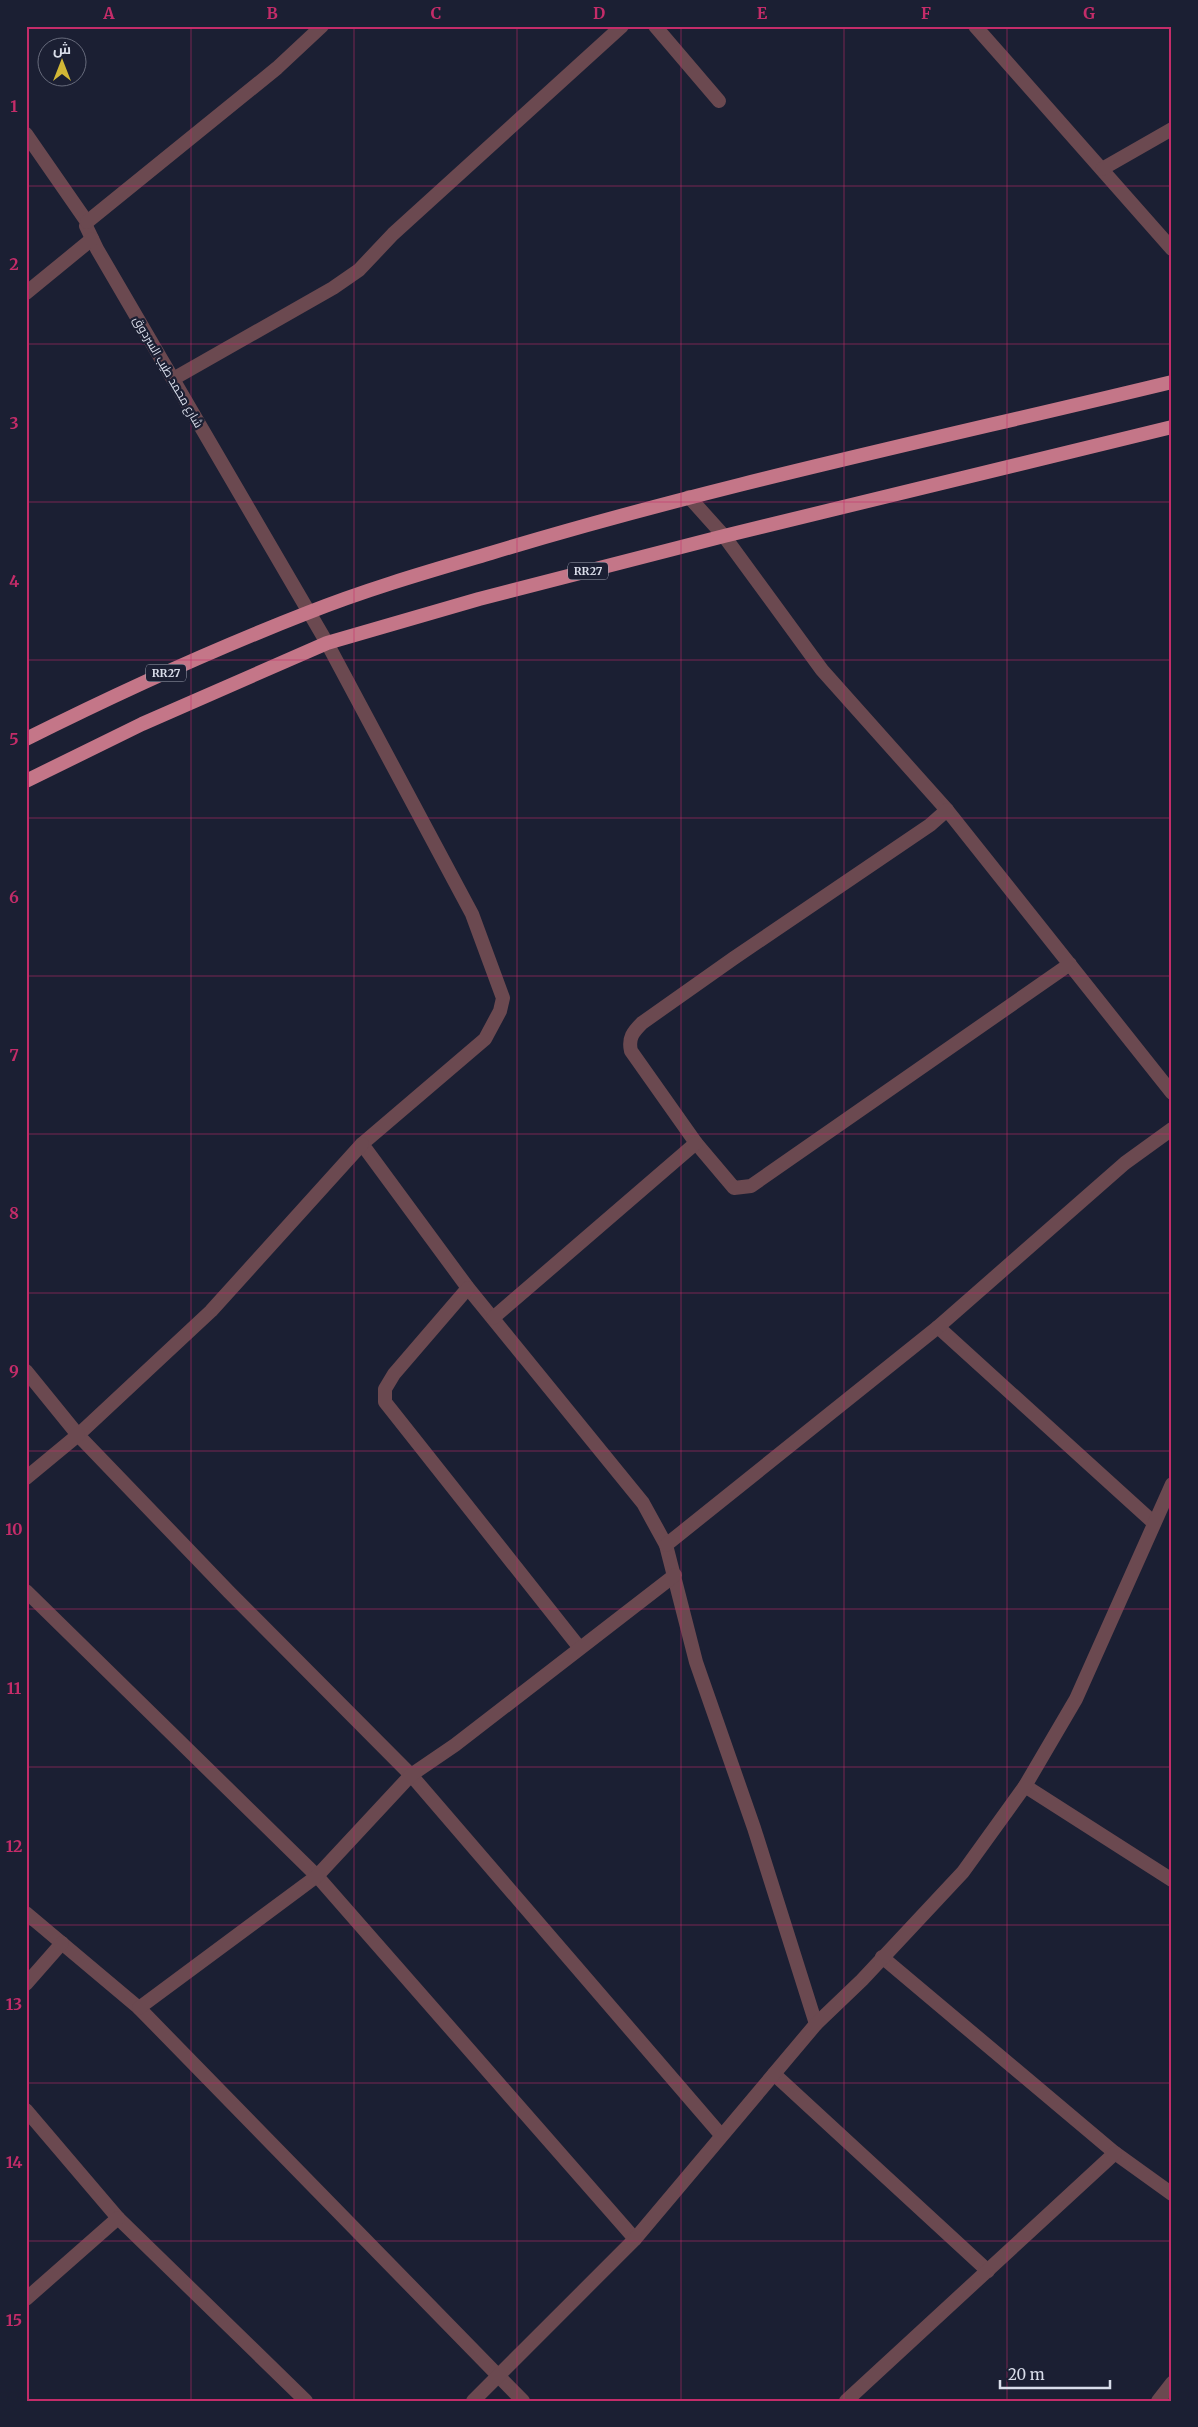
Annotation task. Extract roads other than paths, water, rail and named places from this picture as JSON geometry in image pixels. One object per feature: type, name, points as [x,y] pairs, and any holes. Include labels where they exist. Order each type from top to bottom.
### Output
[{"type":"highway","name":"RR27","points":[[26,739],[113,695],[309,612],[552,534],[689,497],[1172,382]]},
{"type":"highway","name":"RR27","points":[[26,781],[142,724],[327,643],[479,599],[724,536],[1172,427]]},
{"type":"street","points":[[87,222],[277,68],[322,26]]},
{"type":"street","points":[[172,379],[333,288],[360,270],[393,234],[622,26]]},
{"type":"street","points":[[655,26],[719,101]]},
{"type":"street","points":[[975,26],[1172,249]]},
{"type":"street","points":[[1102,169],[1172,129]]},
{"type":"street","name":"شارع محمد طيب السردوق","points":[[26,134],[87,222],[86,226],[92,239],[327,643],[472,914],[503,998],[500,1011],[485,1039],[362,1144],[211,1311],[78,1435],[26,1478]]},
{"type":"street","points":[[26,293],[92,239]]},
{"type":"street","points":[[689,497],[724,536],[822,670],[947,810],[1172,1092]]},
{"type":"street","points":[[947,810],[930,825],[642,1023],[633,1033],[629,1042],[631,1051],[696,1144],[734,1188],[751,1186],[1070,964]]},
{"type":"street","points":[[666,1545],[938,1327],[1125,1163],[1172,1129]]},
{"type":"street","points":[[362,1144],[468,1288],[644,1503],[666,1545],[696,1662],[754,1828],[816,2024]]},
{"type":"street","points":[[493,1318],[696,1144]]},
{"type":"street","points":[[468,1288],[394,1374],[385,1389],[385,1402],[579,1647]]},
{"type":"street","points":[[938,1327],[1154,1524]]},
{"type":"street","points":[[26,1371],[78,1435],[229,1592],[411,1775],[721,2135]]},
{"type":"street","points":[[473,2401],[635,2240],[721,2135],[816,2024],[882,1958],[963,1872],[1025,1786],[1076,1699],[1172,1484]]},
{"type":"street","points":[[139,2008],[316,1876],[411,1775],[455,1745],[579,1647],[675,1575]]},
{"type":"street","points":[[26,1591],[316,1876],[635,2240]]},
{"type":"street","points":[[1025,1786],[1172,1880]]},
{"type":"street","points":[[26,1913],[139,2008],[523,2401]]},
{"type":"street","points":[[26,1984],[62,1943]]},
{"type":"street","points":[[882,1958],[1115,2153],[1172,2194]]},
{"type":"street","points":[[774,2074],[988,2271]]},
{"type":"street","points":[[26,2110],[118,2218],[306,2401]]},
{"type":"street","points":[[846,2401],[1115,2153]]},
{"type":"street","points":[[26,2299],[118,2218]]},
{"type":"street","points":[[1158,2401],[1172,2383]]}]
